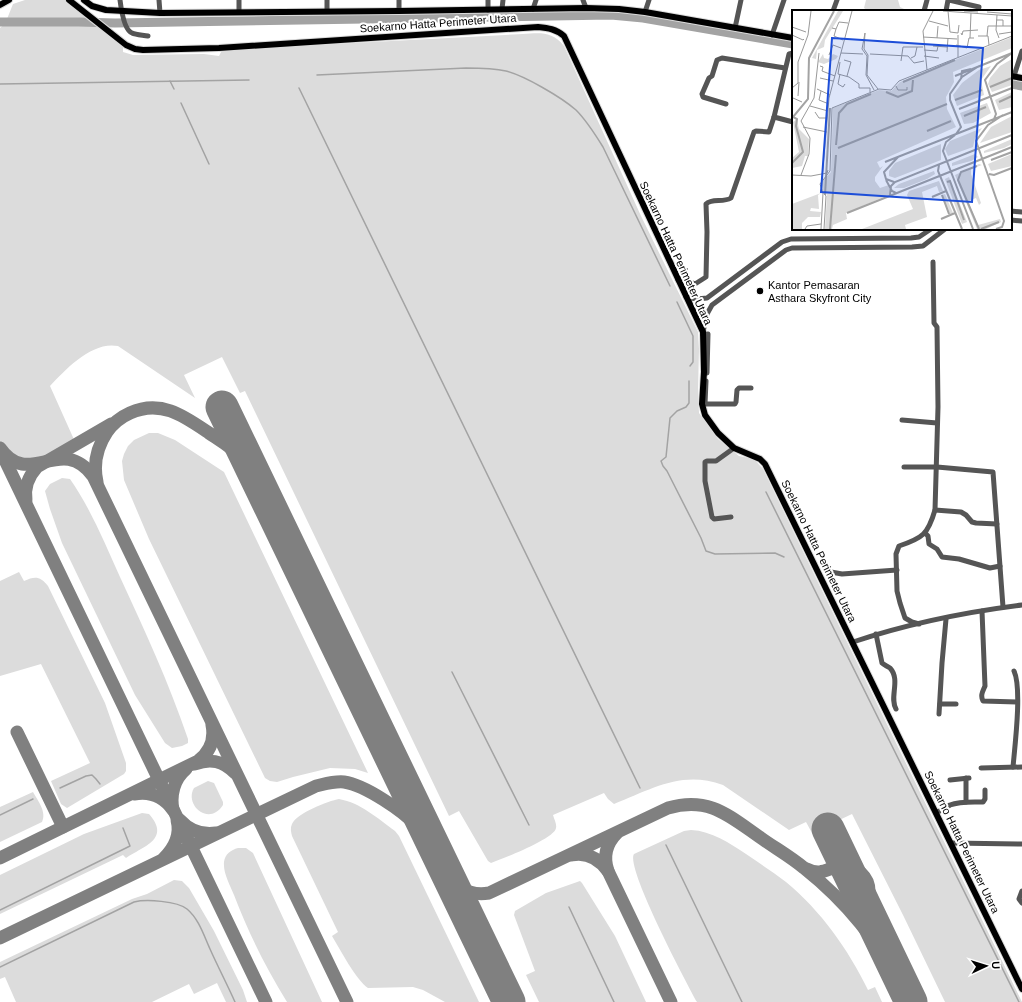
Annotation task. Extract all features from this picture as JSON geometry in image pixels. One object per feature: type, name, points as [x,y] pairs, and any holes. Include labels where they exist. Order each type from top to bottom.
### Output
[{"type":"main road","name":"Soekarno Hatta Perimeter Utara","points":[[69,0],[130,47],[143,50],[219,48],[538,27],[551,28],[564,36],[630,180],[703,333],[705,415],[718,433],[734,448],[760,459],[765,464],[1022,989]]},
{"type":"main road","points":[[84,0],[99,8],[160,13],[586,8],[619,9],[645,12],[792,38]]},
{"type":"main road","points":[[1012,76],[1022,78]]},
{"type":"street","points":[[120,0],[126,26],[129,32],[148,36]]},
{"type":"street","points":[[159,0],[160,13]]},
{"type":"street","points":[[239,0],[239,12]]},
{"type":"street","points":[[327,0],[327,11]]},
{"type":"street","points":[[398,0],[399,11]]},
{"type":"street","points":[[488,0],[488,10]]},
{"type":"street","points":[[502,9],[503,0]]},
{"type":"street","points":[[533,9],[536,0]]},
{"type":"street","points":[[584,0],[586,8]]},
{"type":"street","points":[[645,12],[649,0]]},
{"type":"street","points":[[735,28],[741,0]]},
{"type":"street","points":[[772,35],[784,0]]},
{"type":"street","points":[[833,10],[837,0]]},
{"type":"street","points":[[924,10],[927,0]]},
{"type":"street","points":[[946,10],[948,0],[978,7],[978,10]]},
{"type":"street","points":[[0,9],[3,1]]},
{"type":"street","points":[[1012,76],[1022,51]]},
{"type":"street","points":[[678,280],[681,278],[695,284],[706,278],[706,204],[709,201],[727,200],[731,198],[754,132],[769,132],[774,118],[789,54],[792,53]]},
{"type":"street","points":[[726,104],[703,97],[702,94],[709,78],[712,76],[717,60],[722,58],[785,68]]},
{"type":"street","points":[[774,118],[792,122]]},
{"type":"street","points":[[1022,212],[1013,211],[1012,220],[1022,221],[1022,217]]},
{"type":"street","points":[[686,297],[697,299],[707,298],[782,242],[791,239],[919,237],[930,230]]},
{"type":"street","points":[[703,333],[707,314],[712,305],[786,250],[792,248],[922,246],[944,230]]},
{"type":"street","points":[[862,238],[863,247]]},
{"type":"street","points":[[855,239],[855,247]]},
{"type":"street","points":[[919,624],[906,618],[897,591],[896,554],[899,546],[913,541],[925,533],[931,524],[936,510],[938,406],[937,327],[934,323],[933,262]]},
{"type":"street","points":[[738,275],[742,283]]},
{"type":"street","points":[[704,404],[735,404],[737,390],[739,388],[751,388]]},
{"type":"street","points":[[902,420],[937,423]]},
{"type":"street","points":[[731,517],[714,519],[712,517],[705,481],[706,462],[716,461],[734,448]]},
{"type":"street","points":[[904,467],[937,467],[993,472],[1003,608]]},
{"type":"street","points":[[936,510],[961,512],[972,522],[976,523],[997,524]]},
{"type":"street","points":[[925,533],[928,536],[929,544],[937,549],[942,557],[959,559],[990,568],[1000,566]]},
{"type":"street","points":[[831,572],[842,574],[897,570]]},
{"type":"street","points":[[853,642],[876,634],[919,624],[982,611],[1022,605]]},
{"type":"street","points":[[982,611],[985,686],[982,690],[982,699],[983,701],[1018,702]]},
{"type":"street","points":[[939,714],[946,619]]},
{"type":"street","points":[[876,634],[882,663],[889,668],[895,677],[895,707],[887,711]]},
{"type":"street","points":[[1013,767],[1018,702],[1018,684],[1014,671]]},
{"type":"street","points":[[940,704],[956,704]]},
{"type":"street","points":[[981,768],[1022,767]]},
{"type":"street","points":[[950,780],[968,778],[966,802]]},
{"type":"street","points":[[936,812],[944,810],[950,805],[966,802],[983,802],[985,799],[985,790]]},
{"type":"street","points":[[951,843],[1022,844]]},
{"type":"street","points":[[1022,891],[1019,899],[1022,903]]},
{"type":"shaded area","points":[[25,0],[66,0],[123,47],[123,52],[133,55],[204,54],[219,56],[222,50],[535,33],[550,35],[564,46],[641,216],[698,332],[699,413],[718,439],[739,456],[754,459],[763,469],[1022,1002],[945,1002],[852,814],[812,833],[806,822],[789,830],[723,785],[708,781],[681,780],[654,787],[614,804],[604,793],[553,815],[556,828],[548,837],[491,863],[488,861],[459,811],[449,816],[245,391],[240,393],[222,357],[184,375],[195,398],[118,346],[108,346],[89,352],[80,358],[50,386],[76,444],[47,460],[37,463],[18,463],[9,458],[0,448],[0,28],[5,24],[13,4]]},
{"type":"shaded area","points":[[866,0],[898,0],[900,7],[906,10],[867,10],[864,8]]},
{"type":"shaded area","points":[[149,433],[158,433],[175,440],[224,472],[368,773],[355,769],[330,768],[277,782],[270,781],[265,778],[149,539],[124,480],[122,461],[128,446],[134,440]]},
{"type":"shaded area","points":[[62,478],[70,479],[78,490],[91,514],[165,677],[188,739],[188,743],[182,746],[172,748],[165,743],[135,695],[62,543],[45,491],[50,484]]},
{"type":"shaded area","points":[[19,572],[24,581],[31,578],[37,578],[42,580],[48,586],[105,703],[126,763],[126,771],[124,774],[67,808],[61,804],[51,781],[90,763],[41,664],[0,676],[0,581]]},
{"type":"shaded area","points":[[208,781],[214,783],[223,805],[211,814],[205,814],[195,807],[192,801],[192,795],[194,788]]},
{"type":"shaded area","points":[[33,792],[43,810],[42,822],[0,842],[0,807]]},
{"type":"shaded area","points":[[339,799],[362,807],[395,831],[399,836],[479,1002],[445,1002],[423,990],[413,987],[368,988],[353,971],[332,936],[338,932],[292,836],[291,830],[292,824],[295,820],[306,812],[328,802]]},
{"type":"shaded area","points":[[142,813],[149,814],[155,823],[157,830],[156,836],[147,845],[126,858],[123,855],[0,914],[0,875],[84,834]]},
{"type":"shaded area","points":[[691,830],[713,835],[727,842],[786,882],[799,893],[833,932],[852,960],[868,990],[875,987],[882,1002],[697,1002],[647,902],[634,863],[634,854],[684,831]]},
{"type":"shaded area","points":[[238,848],[246,848],[253,853],[322,1002],[287,1002],[272,976],[251,936],[226,875],[224,862],[226,857],[231,851]]},
{"type":"shaded area","points":[[174,880],[182,881],[189,888],[214,931],[243,990],[247,1002],[226,1002],[217,983],[194,994],[189,984],[152,1002],[16,1002],[5,977],[0,979],[0,962]]},
{"type":"shaded area","points":[[580,881],[615,936],[646,1002],[539,1002],[526,975],[535,971],[514,915],[515,911],[546,893]]},
{"type":"waterway","points":[[0,22],[115,23],[611,15],[643,18],[792,44]]},
{"type":"waterway","points":[[317,75],[466,68],[491,69],[506,71],[514,74],[533,82],[552,93],[580,114],[603,147],[670,286]]},
{"type":"waterway","points":[[0,84],[249,80]]},
{"type":"waterway","points":[[170,81],[174,89]]},
{"type":"waterway","points":[[1012,84],[1022,86]]},
{"type":"waterway","points":[[299,88],[640,788]]},
{"type":"waterway","points":[[181,103],[209,164]]},
{"type":"waterway","points":[[677,302],[693,336],[693,362],[690,366]]},
{"type":"waterway","points":[[689,381],[689,403],[686,407],[677,411],[670,418],[666,457],[661,461],[701,538],[706,551],[715,554],[775,553],[784,557]]},
{"type":"waterway","points":[[766,492],[1019,1002]]},
{"type":"waterway","points":[[452,672],[529,825]]},
{"type":"waterway","points":[[60,788],[86,776],[92,775],[100,784]]},
{"type":"waterway","points":[[0,815],[33,799]]},
{"type":"waterway","points":[[0,910],[130,846],[123,828]]},
{"type":"waterway","points":[[666,845],[742,1002]]},
{"type":"waterway","points":[[0,967],[134,902],[169,902],[187,909],[195,918],[235,1002]]},
{"type":"waterway","points":[[569,907],[614,1002]]},
{"type":"taxiway","points":[[97,482],[95,469],[98,450],[109,429],[117,421],[130,413],[141,409],[152,408],[172,411],[228,446],[248,464],[262,490]]},
{"type":"taxiway","points":[[26,500],[27,482],[37,467],[111,424]]},
{"type":"taxiway","points":[[0,448],[11,459],[22,464],[34,464],[57,459],[69,459],[81,464],[93,476],[347,1002]]},
{"type":"taxiway","points":[[2,454],[266,1002]]},
{"type":"taxiway","points":[[0,858],[198,761],[206,754],[211,745],[213,736],[212,725]]},
{"type":"taxiway","points":[[17,732],[63,827]]},
{"type":"taxiway","points":[[195,764],[206,761],[221,763],[235,773]]},
{"type":"taxiway","points":[[134,794],[146,793],[161,798],[173,810],[172,799],[174,788],[178,778],[186,769]]},
{"type":"taxiway","points":[[0,938],[316,786],[330,783],[344,782],[353,784],[373,793],[393,806],[420,829],[438,856]]},
{"type":"taxiway","points":[[443,865],[456,883],[462,888],[473,893],[489,893],[668,808],[682,805],[707,806],[718,810],[739,822],[794,860],[820,881],[848,909],[872,938],[905,988]]},
{"type":"taxiway","points":[[164,858],[174,846],[176,841],[178,831],[177,820]]},
{"type":"taxiway","points":[[180,820],[188,827],[201,833],[216,833]]},
{"type":"taxiway","points":[[572,855],[577,854],[592,857],[601,863],[608,871],[606,866],[606,851],[613,837],[617,833]]},
{"type":"taxiway","points":[[807,869],[822,872],[838,866],[848,866],[861,873],[867,881],[870,913],[881,938]]},
{"type":"taxiway","points":[[608,871],[671,1002]]},
{"type":"runway","points":[[222,407],[509,1002]]},
{"type":"runway","points":[[828,829],[911,1002]]},
{"type":"place","name":"Kantor Pemasaran Asthara Skyfront City","points":[[760,291]]}]
